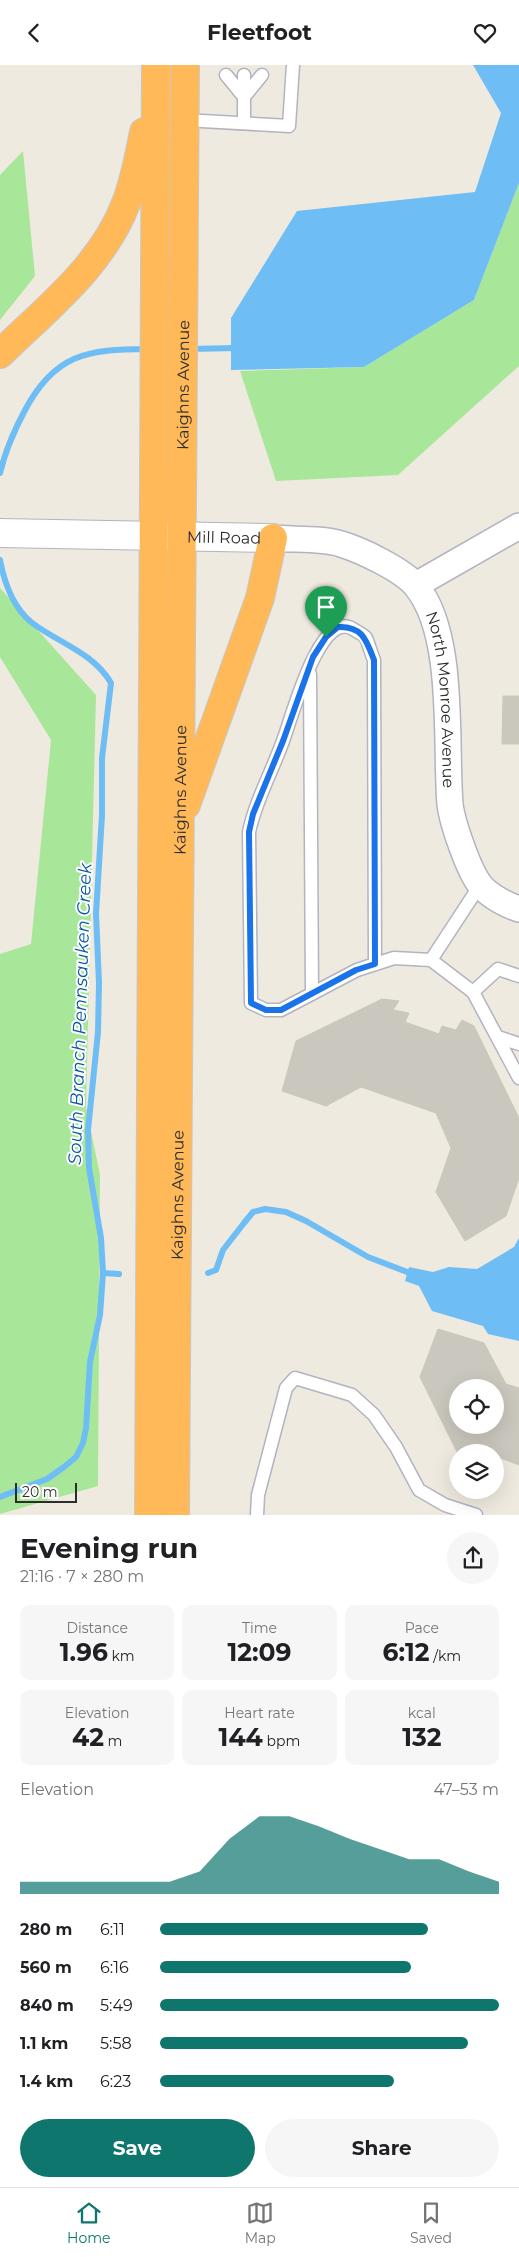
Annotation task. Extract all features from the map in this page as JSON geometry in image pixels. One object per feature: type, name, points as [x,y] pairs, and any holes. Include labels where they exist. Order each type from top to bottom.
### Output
[{"type":"highway","name":"Kaighns Avenue","points":[[175,1515],[185,65]]},
{"type":"highway","name":"Kaighns Avenue","points":[[149,1515],[156,72]]},
{"type":"highway","points":[[0,354],[87,268],[119,220],[131,189],[156,72]]},
{"type":"highway","points":[[180,823],[260,598],[273,539]]},
{"type":"street","points":[[416,585],[519,526]]},
{"type":"street","name":"Mill Road","points":[[10,533],[182,535],[339,543],[383,563],[416,585]]},
{"type":"street","name":"North Monroe Avenue","points":[[416,585],[439,633],[448,725],[450,806],[466,859],[480,885],[509,906],[519,909]]},
{"type":"lane","points":[[184,120],[290,126],[293,65]]},
{"type":"lane","points":[[226,75],[244,97]]},
{"type":"lane","points":[[244,75],[244,123]]},
{"type":"lane","points":[[244,97],[262,75]]},
{"type":"lane","points":[[375,964],[374,660],[365,637],[349,627],[338,627],[326,637],[310,665],[283,741],[253,814],[249,832],[251,1003],[266,1010],[281,1010],[356,970],[375,964],[394,958],[430,960],[473,992],[519,1078]]},
{"type":"lane","points":[[310,665],[312,994]]},
{"type":"lane","points":[[430,960],[480,885]]},
{"type":"lane","points":[[473,992],[498,969],[519,976]]},
{"type":"lane","points":[[498,1037],[519,1044]]},
{"type":"lane","points":[[257,1515],[258,1495],[286,1388],[295,1378],[352,1395],[374,1415],[396,1447],[419,1490],[445,1505],[476,1515]]},
{"type":"green space","points":[[23,151],[35,276],[0,320],[0,175]]},
{"type":"green space","points":[[519,183],[519,366],[398,475],[276,481],[240,371],[364,367],[474,300]]},
{"type":"green space","points":[[0,588],[96,695],[86,1107],[100,1175],[98,1486],[0,1514],[0,954],[31,944],[51,740],[0,657]]},
{"type":"water","points":[[473,65],[519,65],[519,183],[474,300],[364,367],[231,370],[231,318],[297,211],[475,192],[501,113]]},
{"type":"water","points":[[519,1238],[519,1341],[488,1334],[483,1326],[432,1311],[419,1286],[405,1281],[409,1267],[433,1272],[449,1267],[477,1269],[514,1247]]},
{"type":"building","points":[[503,696],[519,696],[519,744],[502,744]]},
{"type":"building","points":[[382,999],[399,1001],[393,1010],[409,1013],[405,1022],[439,1034],[442,1026],[456,1030],[462,1020],[474,1026],[519,1118],[519,1178],[506,1216],[465,1241],[436,1192],[451,1148],[436,1113],[361,1087],[326,1106],[282,1091],[296,1041]]},
{"type":"building","points":[[438,1329],[484,1343],[503,1379],[449,1379],[449,1434],[504,1434],[504,1380],[506,1384],[519,1388],[519,1465],[504,1459],[504,1444],[453,1444],[420,1377]]},
{"type":"waterway","name":"South Branch Pennsauken Creek","points":[[188,349],[238,348]]},
{"type":"waterway","name":"South Branch Pennsauken Creek","points":[[0,473],[4,457],[24,412],[35,393],[47,378],[60,367],[74,359],[90,354],[126,349],[148,349]]},
{"type":"waterway","name":"South Branch Pennsauken Creek","points":[[0,560],[10,593],[25,616],[41,629],[95,663],[111,683],[102,758],[102,815],[96,914],[99,983],[98,1032],[88,1130],[89,1168],[101,1238],[103,1273],[100,1315],[90,1362],[86,1428],[83,1443],[76,1457],[64,1467],[47,1479],[0,1497]]},
{"type":"waterway","points":[[208,1273],[216,1270],[223,1250],[253,1212],[265,1209],[286,1212],[306,1221],[368,1257],[415,1275]]},
{"type":"waterway","points":[[103,1273],[119,1274]]},
{"type":"route","points":[[338,627],[349,627],[365,637],[374,660],[375,964],[356,970],[281,1010],[266,1010],[251,1003],[249,832],[253,814],[283,741],[313,657],[326,637],[338,627]]}]
